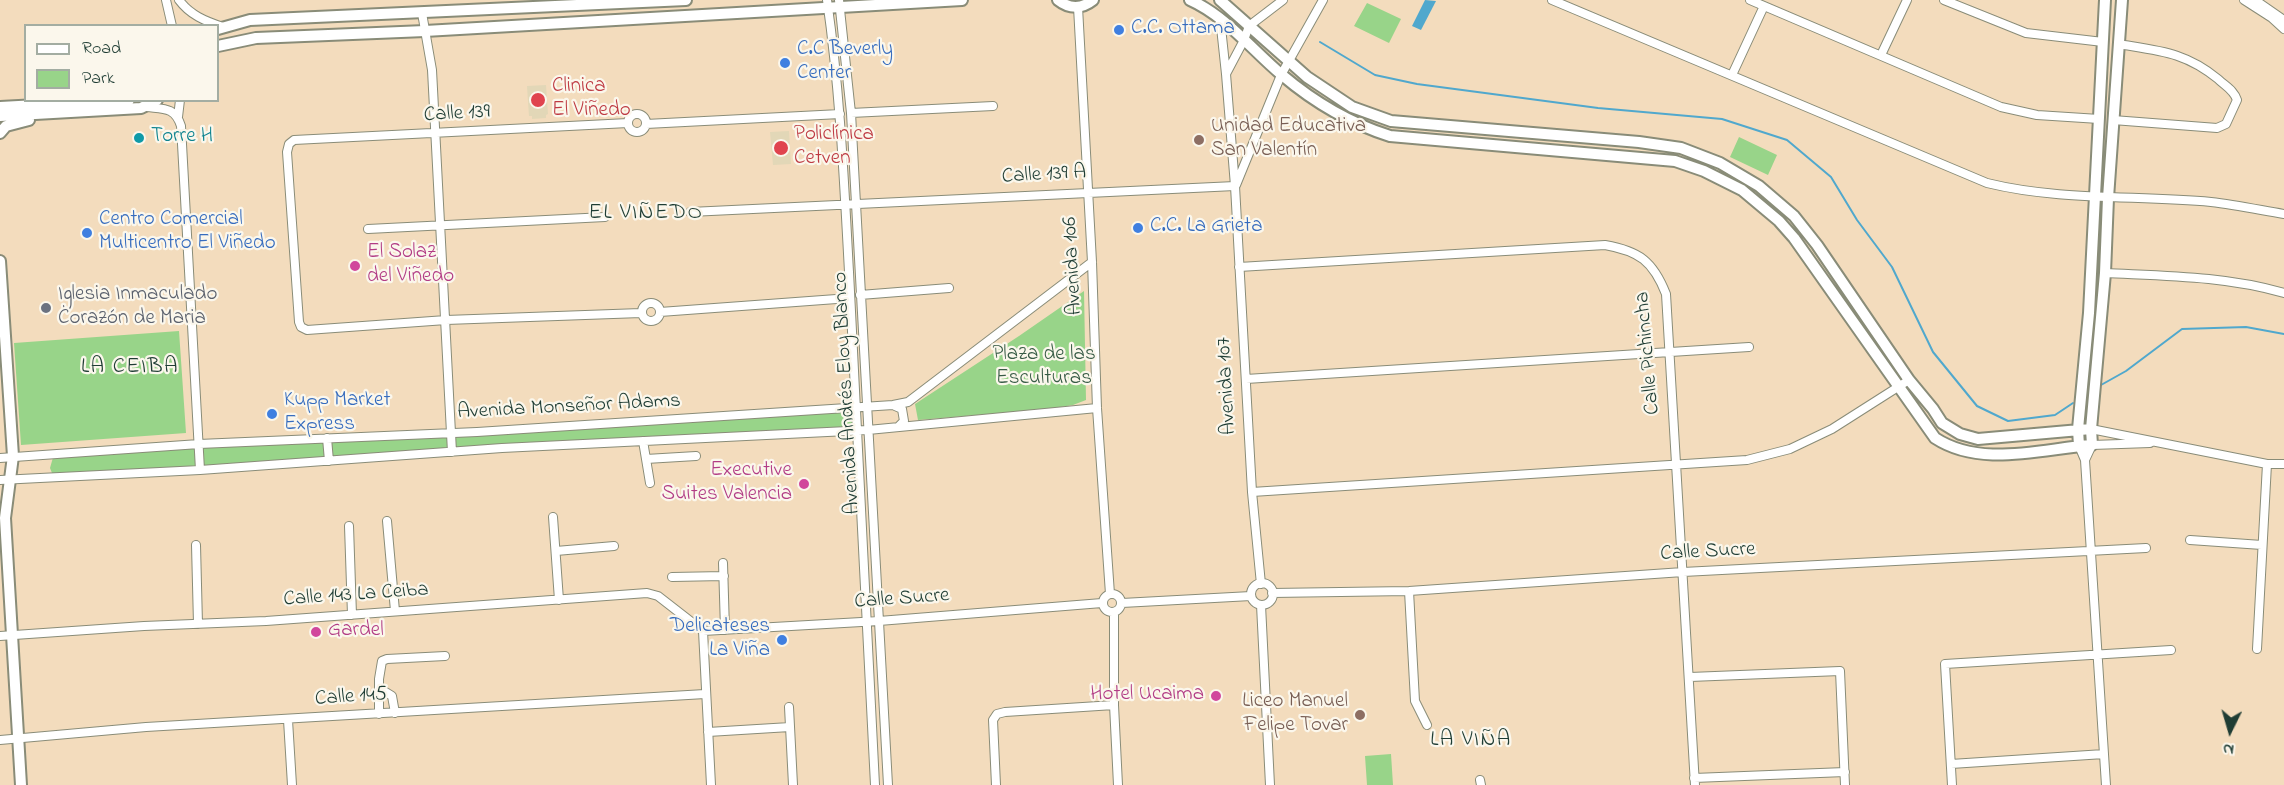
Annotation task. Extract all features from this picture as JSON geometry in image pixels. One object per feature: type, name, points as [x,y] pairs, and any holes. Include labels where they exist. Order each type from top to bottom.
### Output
[{"type":"street","points":[[166,0],[172,24]]},
{"type":"street","points":[[179,0],[186,10],[212,24]]},
{"type":"street","points":[[220,28],[250,20],[422,13],[591,2],[686,0]]},
{"type":"street","points":[[219,46],[256,38],[425,31],[833,3],[962,0]]},
{"type":"street","points":[[1058,0],[1078,7],[1093,0]]},
{"type":"street","points":[[1190,0],[1207,8],[1220,18],[1281,75],[1330,111],[1351,123],[1390,136],[1675,161],[1694,166],[1742,190],[1779,221],[1905,383],[1933,409],[1942,423],[1968,437],[1978,440],[1997,439],[2091,429],[2267,464],[2284,464]]},
{"type":"street","points":[[1220,0],[1307,77],[1352,107],[1391,121],[1639,142],[1694,152],[1720,162],[1759,186],[1786,208],[1817,245],[1905,383],[1935,438],[1964,452],[1991,455],[2092,445],[2166,443]]},
{"type":"street","points":[[1226,74],[1244,40],[1248,26],[1283,0]]},
{"type":"street","points":[[1235,186],[1281,75],[1323,0]]},
{"type":"street","points":[[1552,0],[1980,180],[2018,189],[2108,198],[2212,202],[2284,214]]},
{"type":"street","points":[[1750,0],[2001,107],[2037,115],[2099,119]]},
{"type":"street","points":[[1881,55],[1907,0]]},
{"type":"street","points":[[1944,0],[2036,36],[2103,42]]},
{"type":"street","points":[[2105,0],[2089,313],[2078,429],[2079,446],[2085,460],[2106,785]]},
{"type":"street","points":[[2085,460],[2092,445],[2091,429],[2105,273],[2122,0]]},
{"type":"street","points":[[2244,0],[2272,18],[2284,29]]},
{"type":"street","points":[[2255,0],[2284,20]]},
{"type":"street","name":"Avenida Andrés Eloy Blanco","points":[[833,3],[851,113],[888,785]]},
{"type":"street","name":"Avenida Andrés Eloy Blanco","points":[[833,3],[857,409],[874,785]]},
{"type":"street","points":[[1732,75],[1764,6]]},
{"type":"street","name":"Avenida 106","points":[[1078,7],[1098,408],[1110,594]]},
{"type":"street","points":[[422,13],[432,70],[452,452]]},
{"type":"street","name":"Avenida 107","points":[[1220,18],[1235,186],[1252,492],[1262,584]]},
{"type":"street","points":[[2113,120],[2217,128],[2226,124],[2237,100],[2233,92],[2203,67],[2188,58],[2169,52],[2118,44]]},
{"type":"street","points":[[180,102],[178,117],[181,126],[200,470]]},
{"type":"street","points":[[0,116],[138,106]]},
{"type":"street","points":[[0,133],[6,126],[26,121],[110,113],[138,106]]},
{"type":"street","points":[[0,107],[138,106],[168,110],[178,117]]},
{"type":"street","points":[[851,113],[993,106]]},
{"type":"street","name":"Calle 139","points":[[446,320],[307,330],[301,327],[287,152],[289,144],[294,140],[628,123],[631,117],[637,115],[642,116],[646,124],[840,114]]},
{"type":"street","points":[[1428,125],[1428,139]]},
{"type":"street","name":"Calle 139 A","points":[[690,212],[855,206],[1235,186]]},
{"type":"street","points":[[368,230],[605,217]]},
{"type":"street","name":"Calle Pichincha","points":[[1239,267],[1605,245],[1628,249],[1647,260],[1661,280],[1666,294],[1690,676],[1694,782]]},
{"type":"street","points":[[1804,253],[1817,245]]},
{"type":"street","points":[[0,261],[13,456],[5,480],[5,518],[21,785]]},
{"type":"street","name":"Avenida Monseñor Adams","points":[[0,458],[199,444],[451,433],[893,405],[908,402],[1092,262]]},
{"type":"street","points":[[2105,273],[2207,279],[2284,293]]},
{"type":"street","points":[[860,296],[949,288]]},
{"type":"street","points":[[660,312],[850,298]]},
{"type":"street","points":[[650,303],[658,306],[660,312],[658,318],[650,321],[641,313],[645,305],[650,303]]},
{"type":"street","points":[[446,320],[641,313]]},
{"type":"street","points":[[1246,379],[1749,346]]},
{"type":"street","points":[[1252,492],[1747,460],[1790,448],[1832,429],[1905,383]]},
{"type":"street","points":[[893,405],[902,409],[904,414],[904,421],[898,427]]},
{"type":"street","name":"Avenida Monseñor Adams","points":[[5,480],[200,470],[643,441],[858,431],[1098,408]]},
{"type":"street","points":[[327,438],[329,461]]},
{"type":"street","points":[[643,441],[650,483]]},
{"type":"street","points":[[646,459],[696,456]]},
{"type":"street","points":[[2257,649],[2267,464]]},
{"type":"street","points":[[553,517],[559,600]]},
{"type":"street","points":[[387,521],[395,611]]},
{"type":"street","points":[[349,526],[352,615]]},
{"type":"street","points":[[2190,540],[2262,545]]},
{"type":"street","points":[[196,545],[198,624]]},
{"type":"street","points":[[556,551],[614,546]]},
{"type":"street","name":"Calle Sucre","points":[[1272,593],[1409,591],[1683,572],[2146,548]]},
{"type":"street","points":[[723,563],[725,630]]},
{"type":"street","points":[[672,577],[724,576]]},
{"type":"street","points":[[1262,584],[1269,586],[1272,593],[1268,603],[1261,605],[1254,602],[1251,596],[1255,586],[1262,584]]},
{"type":"street","points":[[1409,591],[1415,701],[1428,725]]},
{"type":"street","name":"Calle 143 La Ceiba","points":[[0,636],[352,615],[647,593],[658,596],[703,631]]},
{"type":"street","points":[[1110,594],[1117,595],[1122,603],[1120,609],[1114,613],[1107,612],[1102,603],[1110,594]]},
{"type":"street","points":[[1122,603],[1251,596]]},
{"type":"street","name":"Calle Sucre","points":[[703,631],[879,621],[1102,603]]},
{"type":"street","points":[[1261,605],[1270,785]]},
{"type":"street","points":[[1114,613],[1114,705],[1118,785]]},
{"type":"street","points":[[703,631],[711,785]]},
{"type":"street","points":[[1952,785],[1945,664],[2171,650]]},
{"type":"street","points":[[379,714],[380,668],[384,660],[445,656]]},
{"type":"street","points":[[1690,676],[1840,671],[1845,785]]},
{"type":"street","points":[[379,688],[392,696],[395,713]]},
{"type":"street","name":"Calle 145","points":[[0,740],[146,727],[705,694]]},
{"type":"street","points":[[996,785],[993,720],[997,714],[1114,705]]},
{"type":"street","points":[[789,707],[793,785]]},
{"type":"street","points":[[288,720],[292,785]]},
{"type":"street","points":[[708,732],[790,727]]},
{"type":"street","points":[[1951,764],[2104,754]]},
{"type":"street","points":[[1694,782],[1845,772]]},
{"type":"shaded area","name":"Clinica El Viñedo","points":[[546,85],[548,114],[546,118],[532,119],[532,116],[529,116],[527,86]]},
{"type":"shaded area","name":"Policlínica Cetven","points":[[789,131],[791,164],[773,165],[770,132]]},
{"type":"green space","points":[[1367,3],[1401,19],[1389,43],[1354,26]]},
{"type":"green space","points":[[1739,137],[1777,155],[1768,175],[1730,157]]},
{"type":"green space","name":"Plaza de las Esculturas","points":[[1084,291],[1086,400],[1073,405],[1048,409],[918,420],[915,404]]},
{"type":"green space","points":[[179,331],[186,433],[21,445],[14,343]]},
{"type":"green space","points":[[857,409],[858,431],[54,478],[50,468],[54,454]]},
{"type":"green space","points":[[1391,754],[1393,785],[1367,785],[1365,756]]},
{"type":"water","points":[[1425,0],[1436,1],[1421,30],[1412,26]]},
{"type":"waterway","points":[[1320,42],[1375,75],[1417,84],[1598,108],[1722,119],[1787,140],[1831,177],[1857,220],[1892,267],[1933,352],[1977,406],[2008,421],[2055,415],[2073,403]]},
{"type":"waterway","points":[[2101,385],[2126,371],[2182,329],[2246,327],[2284,334]]},
{"type":"place","name":"C.C. Ottama","points":[[1119,30]]},
{"type":"place","name":"C.C Beverly Center","points":[[785,63]]},
{"type":"place","name":"Clinica El Viñedo","points":[[538,100]]},
{"type":"place","name":"Torre H","points":[[139,138]]},
{"type":"place","name":"Unidad Educativa San Valentín","points":[[1199,140]]},
{"type":"place","name":"Policlínica Cetven","points":[[781,148]]},
{"type":"place","name":"C.C. La Grieta","points":[[1138,228]]},
{"type":"place","name":"Centro Comercial Multicentro El Viñedo","points":[[87,233]]},
{"type":"place","name":"El Solaz del Viñedo","points":[[355,266]]},
{"type":"place","name":"Iglesia Inmaculado Corazón de Maria","points":[[46,308]]},
{"type":"place","name":"Kupp Market Express","points":[[272,414]]},
{"type":"place","name":"Executive Suites Valencia","points":[[804,484]]},
{"type":"place","name":"Gardel","points":[[316,632]]},
{"type":"place","name":"Delicateses La Viña","points":[[782,640]]},
{"type":"place","name":"Hotel Ucaima","points":[[1216,696]]},
{"type":"place","name":"Liceo Manuel Felipe Tovar","points":[[1360,715]]},
{"type":"district","name":"EL VIÑEDO","points":[[646,214]]},
{"type":"district","name":"LA CEIBA","points":[[130,368]]},
{"type":"district","name":"LA VIÑA","points":[[1471,741]]}]
